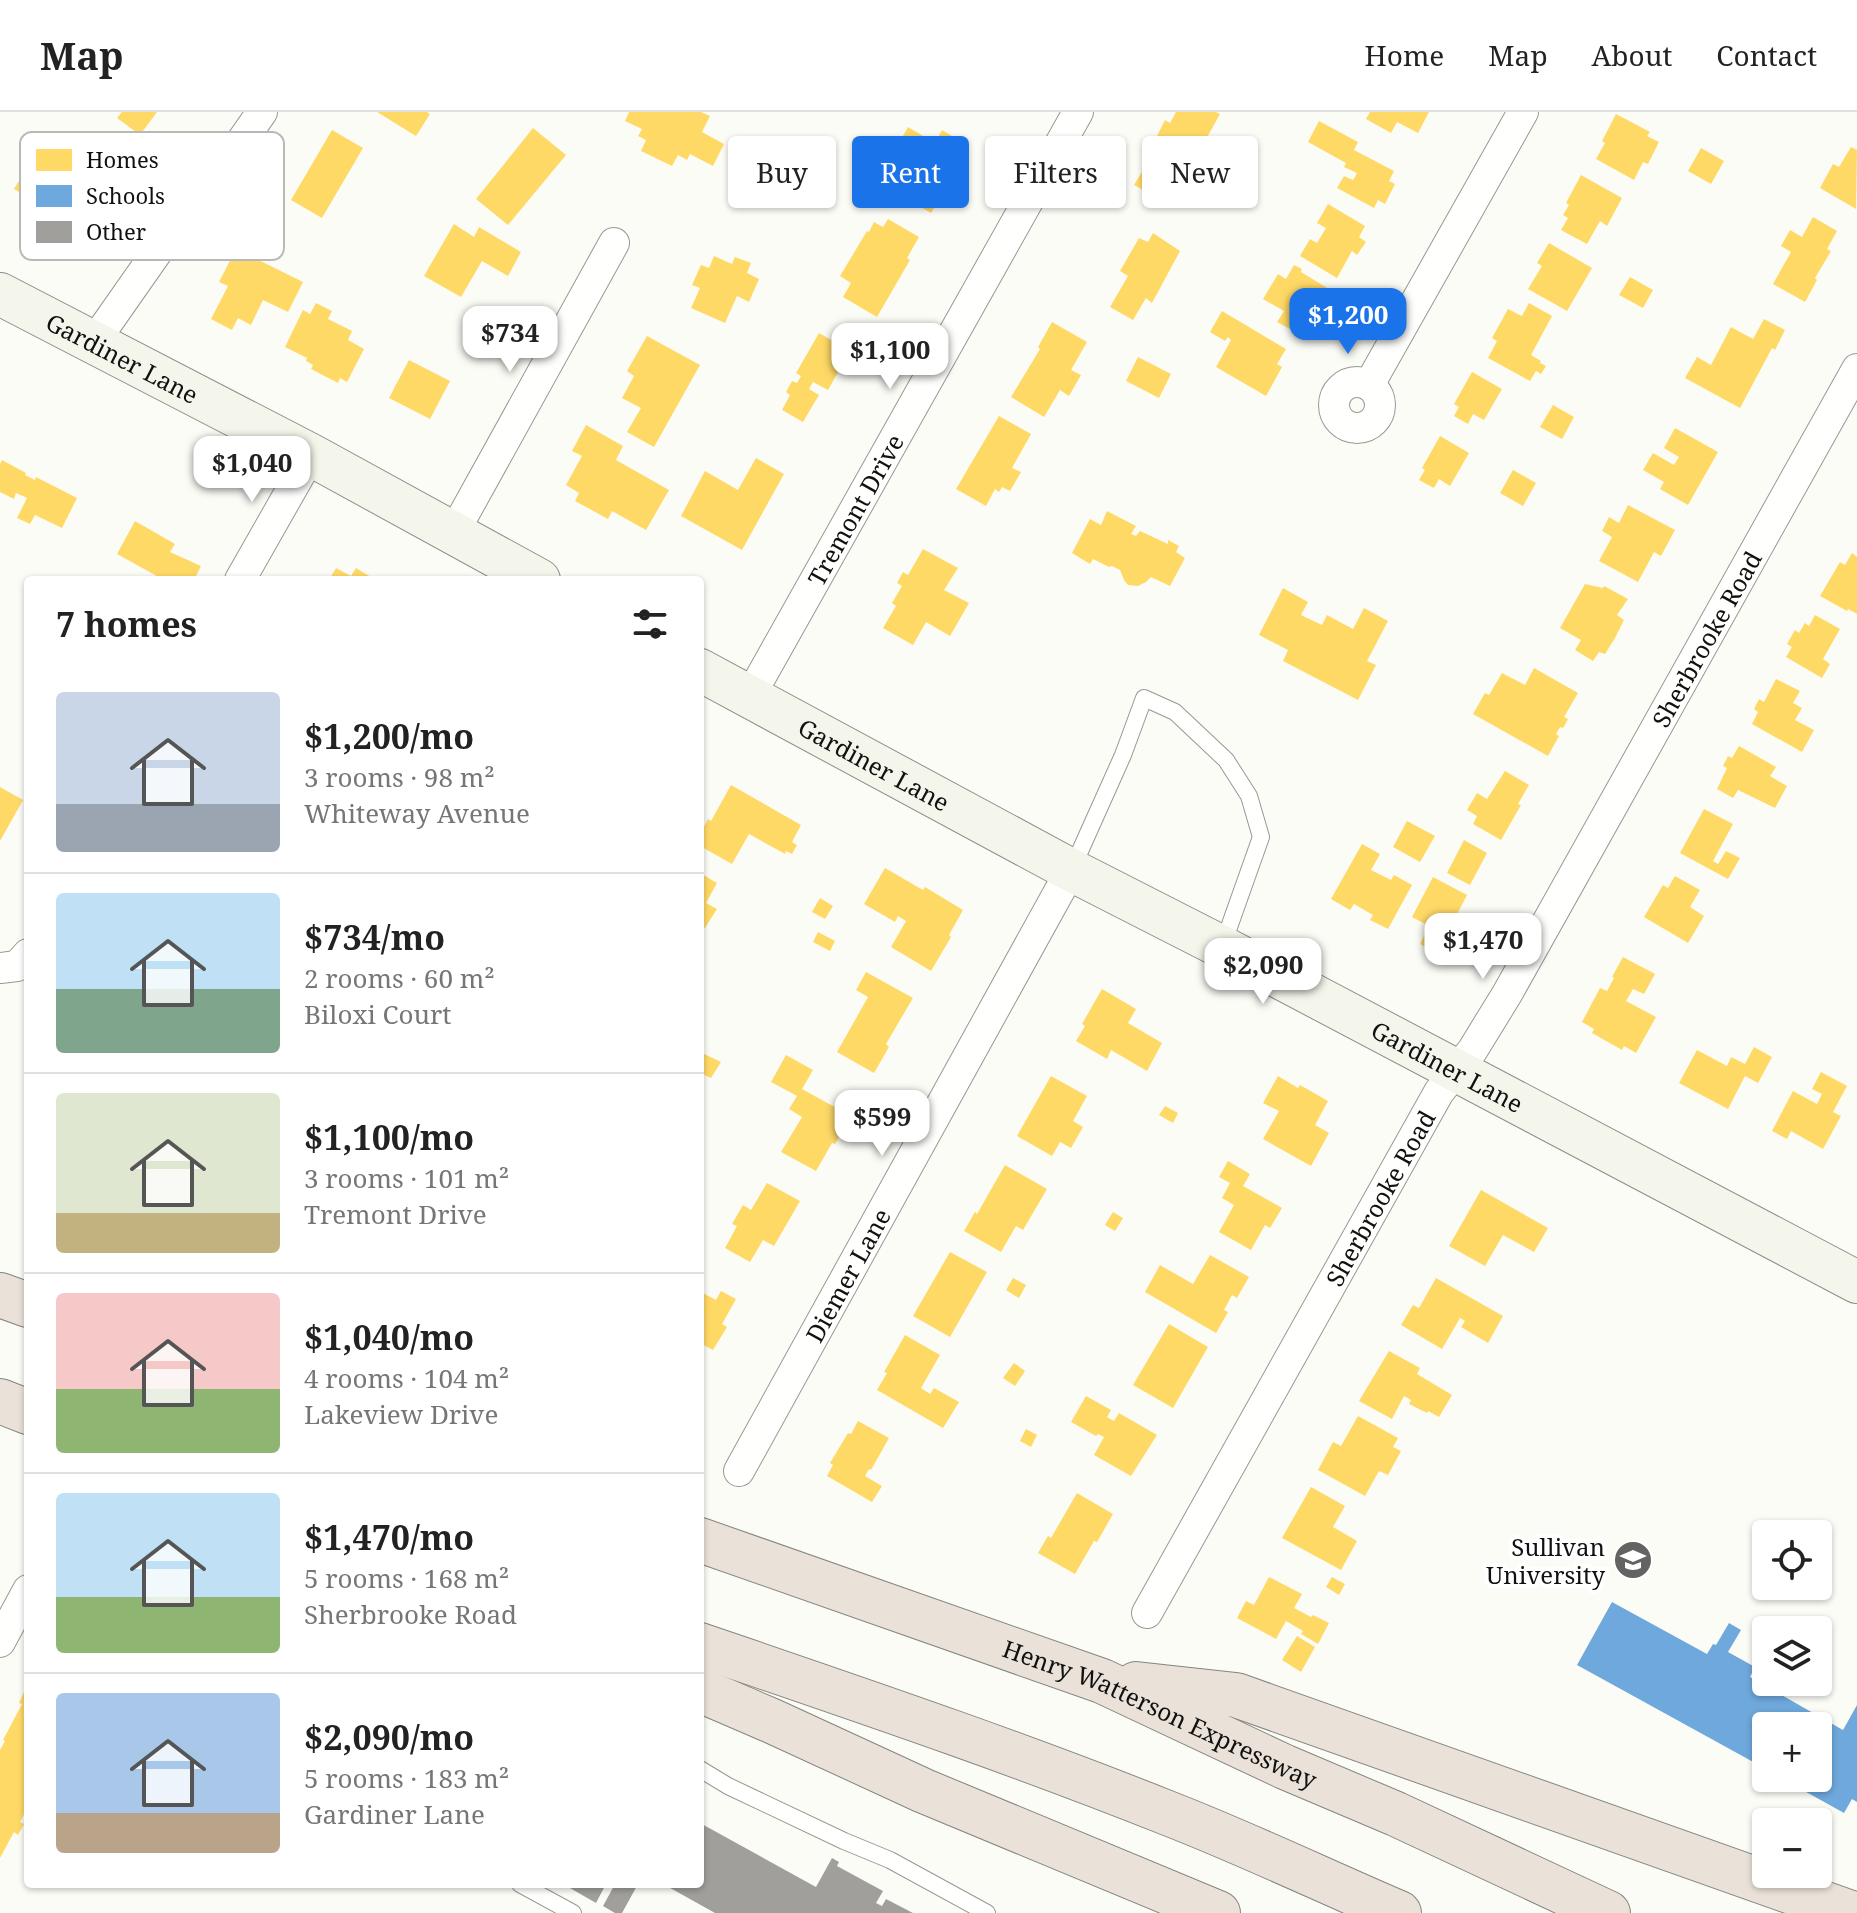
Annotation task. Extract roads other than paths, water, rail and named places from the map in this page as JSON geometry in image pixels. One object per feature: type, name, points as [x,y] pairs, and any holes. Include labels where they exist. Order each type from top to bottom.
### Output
[{"type":"highway","points":[[0,1295],[24,1304]]},
{"type":"highway","points":[[0,1401],[24,1410]]},
{"type":"highway","name":"Henry Watterson Expressway","points":[[704,1541],[1102,1681],[1608,1913]]},
{"type":"highway","points":[[704,1646],[912,1717],[1172,1814],[1399,1913]]},
{"type":"highway","points":[[1102,1681],[1236,1695],[1851,1913]]},
{"type":"highway","points":[[704,1692],[924,1791],[1218,1913]]},
{"type":"main road","name":"Gardiner Lane","points":[[0,294],[311,455],[532,576]]},
{"type":"main road","name":"Gardiner Lane","points":[[704,672],[1071,870],[1457,1071],[1853,1271]]},
{"type":"street","points":[[248,132],[262,112]]},
{"type":"street","name":"Tremont Drive","points":[[750,696],[1078,112]]},
{"type":"street","points":[[1369,385],[1523,112]]},
{"type":"street","points":[[454,532],[614,243]]},
{"type":"street","points":[[94,342],[151,260]]},
{"type":"street","name":"Sherbrooke Road","points":[[1147,1613],[1439,1092],[1472,1051],[1507,994],[1857,369]]},
{"type":"street","points":[[242,576],[311,455]]},
{"type":"street","name":"Diemer Lane","points":[[739,1471],[1071,870]]},
{"type":"street","points":[[0,968],[17,966],[24,958]]},
{"type":"street","points":[[0,1642],[24,1597]]},
{"type":"lane","points":[[1071,870],[1123,755],[1144,698],[1175,712],[1226,760],[1249,796],[1261,837],[1222,947]]},
{"type":"lane","points":[[704,1771],[728,1786],[890,1860],[987,1913]]},
{"type":"lane","points":[[527,1888],[573,1913]]},
{"type":"place","name":"Sullivan University","points":[[1633,1560]]}]
